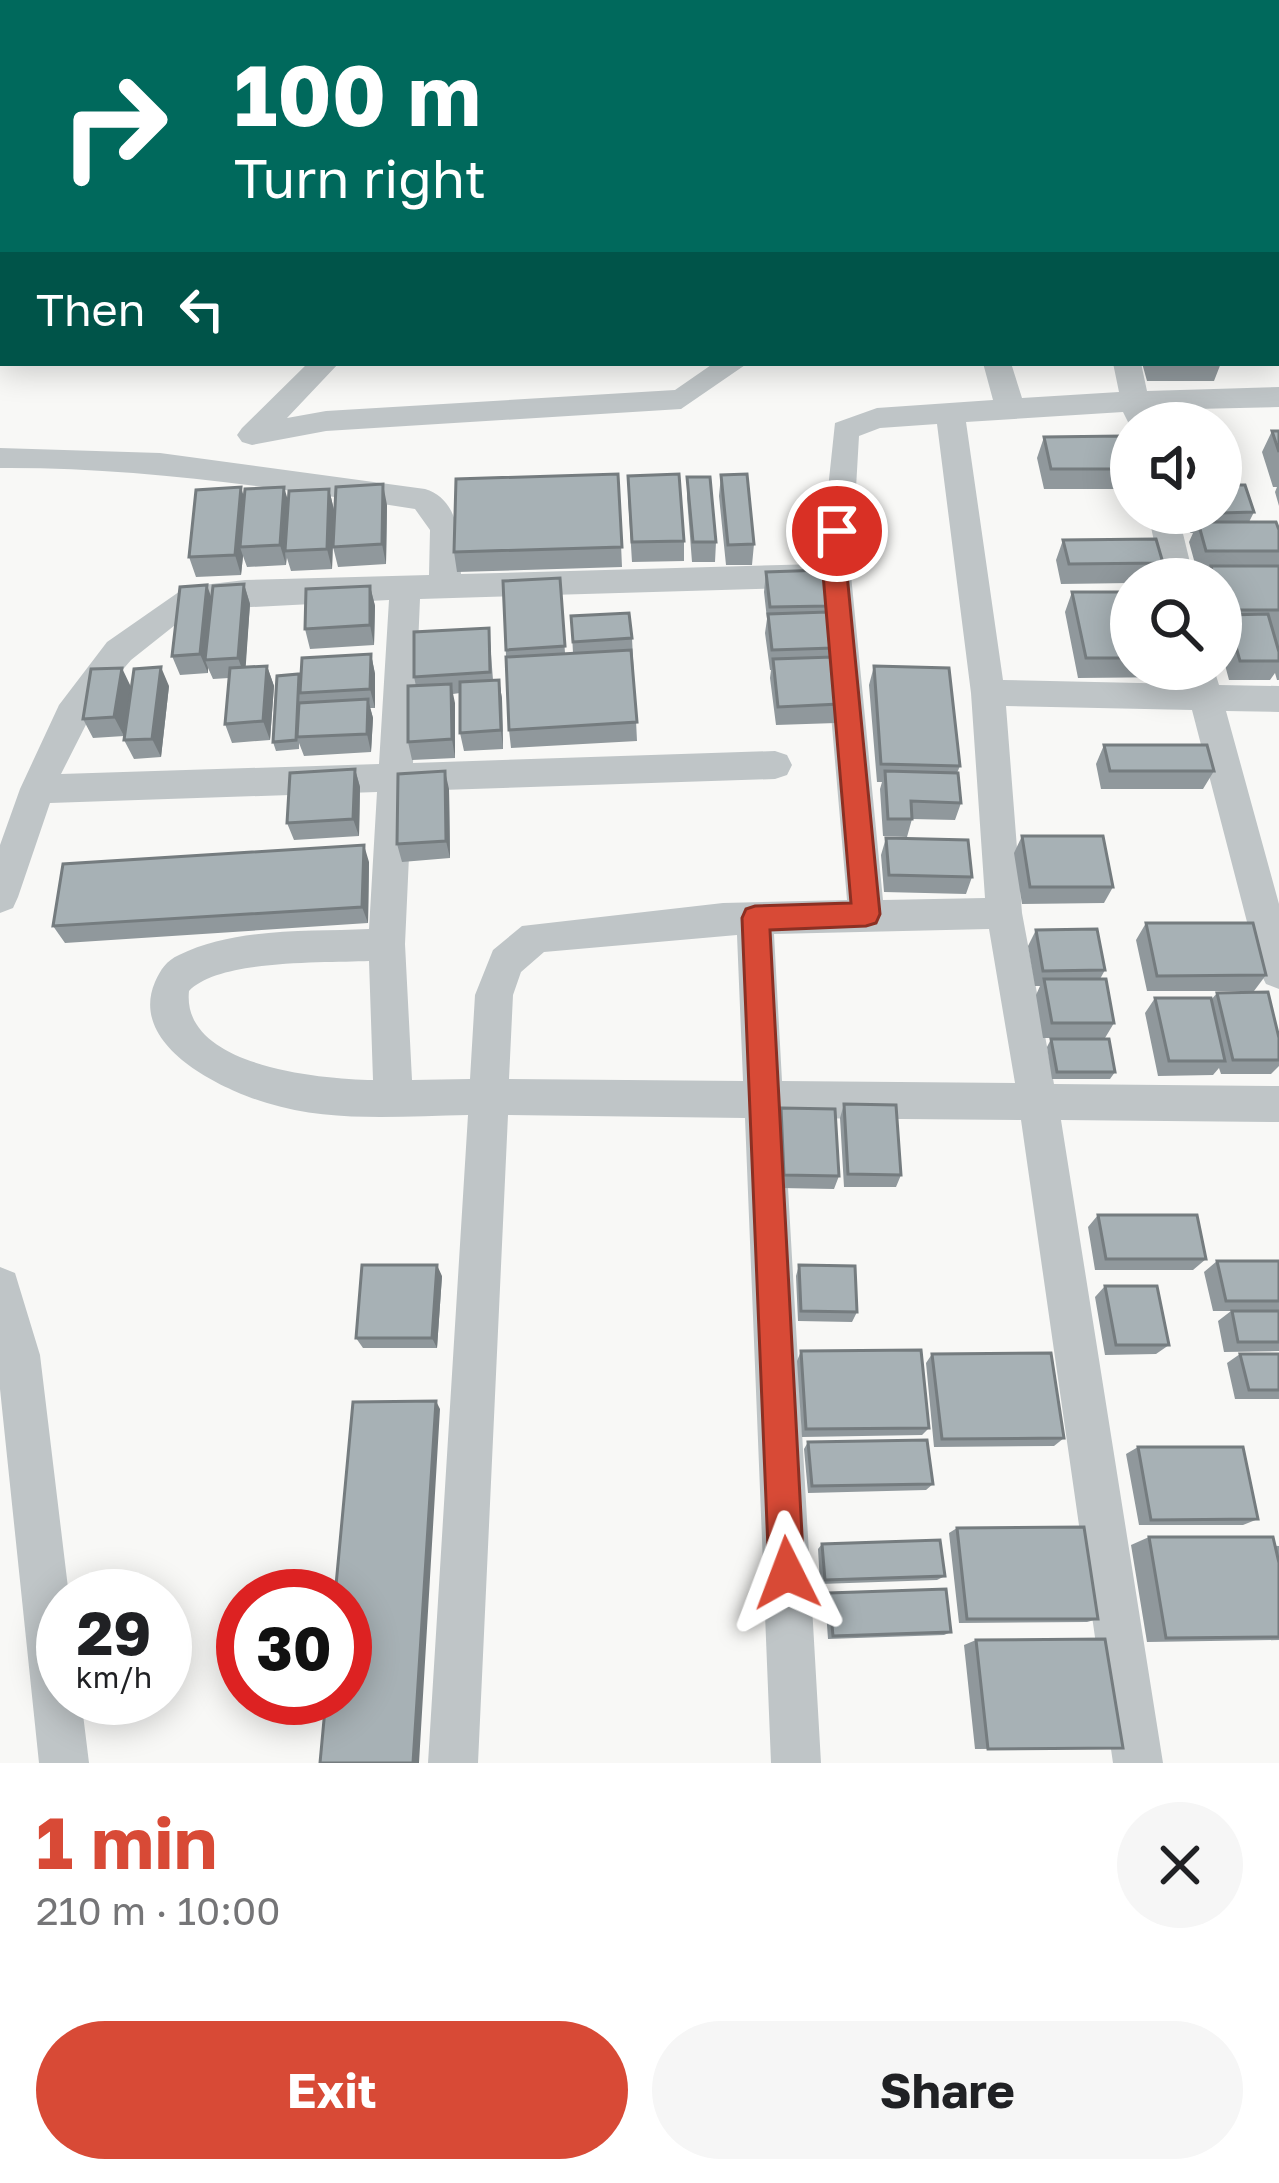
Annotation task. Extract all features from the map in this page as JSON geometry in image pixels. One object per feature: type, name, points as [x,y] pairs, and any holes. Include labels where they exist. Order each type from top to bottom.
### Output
[{"type":"street","points":[[214,481],[253,434],[323,366]]},
{"type":"street","points":[[253,434],[326,421],[680,399],[730,366]]},
{"type":"street","points":[[998,366],[1011,410]]},
{"type":"street","points":[[1128,366],[1134,402]]},
{"type":"street","points":[[1238,402],[1279,398]]},
{"type":"street","points":[[866,914],[835,574],[845,430],[877,418],[1011,410],[1110,412]]},
{"type":"street","points":[[950,414],[988,693],[1004,913],[1038,1102],[1138,1763]]},
{"type":"street","points":[[0,458],[76,455],[214,481],[425,500],[445,528],[445,588]]},
{"type":"street","points":[[0,897],[70,714],[119,652],[187,588],[245,592],[445,588],[835,574]]},
{"type":"street","points":[[393,1096],[386,944],[405,588]]},
{"type":"street","points":[[988,693],[1110,688]]},
{"type":"street","points":[[1203,690],[1279,972]]},
{"type":"street","points":[[1232,690],[1279,699]]},
{"type":"street","points":[[38,789],[775,765]]},
{"type":"street","points":[[453,1763],[494,995],[506,962],[535,937],[755,918],[1004,913]]},
{"type":"street","points":[[755,918],[796,1763]]},
{"type":"street","points":[[386,944],[214,958],[185,970],[170,989],[168,1007],[180,1031],[211,1060],[273,1087],[327,1096],[1279,1104]]},
{"type":"street","points":[[0,1288],[19,1355],[64,1763]]},
{"type":"building","points":[[1110,436],[1110,469],[1051,469],[1044,437]]},
{"type":"building","points":[[618,474],[622,547],[454,552],[456,479]]},
{"type":"building","points":[[679,474],[684,541],[632,542],[628,476]]},
{"type":"building","points":[[747,474],[754,544],[728,545],[721,475]]},
{"type":"building","points":[[687,477],[710,477],[716,542],[693,542]]},
{"type":"building","points":[[383,484],[382,544],[333,547],[336,487]]},
{"type":"building","points":[[1242,485],[1245,485],[1254,512],[1242,512]]},
{"type":"building","points":[[241,487],[235,555],[189,557],[196,490]]},
{"type":"building","points":[[284,487],[280,545],[240,547],[245,489]]},
{"type":"building","points":[[329,489],[327,549],[285,551],[289,491]]},
{"type":"building","points":[[1242,522],[1276,522],[1279,530],[1279,551],[1206,551],[1201,534],[1242,534]]},
{"type":"building","points":[[1156,539],[1162,558],[1069,564],[1063,540]]},
{"type":"building","points":[[1242,566],[1279,566],[1279,610],[1242,610]]},
{"type":"building","points":[[824,570],[829,606],[770,607],[766,572]]},
{"type":"building","points":[[560,578],[565,646],[506,650],[503,581]]},
{"type":"building","points":[[244,584],[238,658],[205,660],[213,586]]},
{"type":"building","points":[[207,585],[200,654],[172,656],[180,587]]},
{"type":"building","points":[[370,586],[370,625],[305,629],[306,589]]},
{"type":"building","points":[[1072,592],[1110,592],[1110,658],[1086,658]]},
{"type":"building","points":[[828,612],[833,648],[772,650],[768,614]]},
{"type":"building","points":[[629,613],[632,638],[573,642],[571,616]]},
{"type":"building","points":[[1268,614],[1279,661],[1242,661],[1242,615]]},
{"type":"building","points":[[489,628],[490,672],[414,677],[414,632]]},
{"type":"building","points":[[631,650],[637,722],[509,730],[506,657]]},
{"type":"building","points":[[371,654],[370,689],[300,693],[302,658]]},
{"type":"building","points":[[833,657],[839,704],[778,707],[773,659]]},
{"type":"building","points":[[267,666],[263,721],[225,724],[230,668]]},
{"type":"building","points":[[874,666],[949,668],[960,766],[881,764]]},
{"type":"building","points":[[161,667],[152,739],[124,740],[134,669]]},
{"type":"building","points":[[122,668],[114,717],[83,719],[91,669]]},
{"type":"building","points":[[299,674],[296,740],[273,742],[277,676]]},
{"type":"building","points":[[499,680],[501,730],[460,733],[460,682]]},
{"type":"building","points":[[451,684],[452,739],[408,742],[408,686]]},
{"type":"building","points":[[368,699],[367,734],[297,737],[299,703]]},
{"type":"building","points":[[1104,745],[1207,745],[1214,771],[1110,771]]},
{"type":"building","points":[[355,769],[353,819],[287,823],[290,773]]},
{"type":"building","points":[[445,771],[446,841],[397,844],[398,774]]},
{"type":"building","points":[[885,771],[958,773],[961,803],[911,801],[912,819],[888,819]]},
{"type":"building","points":[[1022,836],[1103,836],[1113,887],[1030,887]]},
{"type":"building","points":[[886,838],[968,840],[972,877],[889,875]]},
{"type":"building","points":[[364,845],[362,907],[53,926],[63,864]]},
{"type":"building","points":[[1146,923],[1253,923],[1266,975],[1157,976]]},
{"type":"building","points":[[1097,929],[1105,970],[1043,971],[1036,930]]},
{"type":"building","points":[[1044,979],[1106,979],[1114,1023],[1052,1023]]},
{"type":"building","points":[[1268,992],[1279,1060],[1233,1060],[1217,993]]},
{"type":"building","points":[[1155,998],[1211,998],[1225,1061],[1169,1061]]},
{"type":"building","points":[[1051,1039],[1109,1039],[1115,1072],[1057,1072]]},
{"type":"building","points":[[844,1104],[896,1105],[901,1175],[848,1174]]},
{"type":"building","points":[[781,1108],[835,1109],[839,1176],[784,1175]]},
{"type":"building","points":[[1098,1215],[1197,1215],[1206,1259],[1106,1259]]},
{"type":"building","points":[[1217,1261],[1279,1261],[1279,1301],[1226,1301]]},
{"type":"building","points":[[362,1265],[437,1265],[432,1338],[356,1338]]},
{"type":"building","points":[[799,1265],[855,1266],[857,1312],[801,1311]]},
{"type":"building","points":[[1105,1286],[1157,1286],[1169,1345],[1116,1345]]},
{"type":"building","points":[[1232,1311],[1279,1311],[1279,1342],[1238,1342]]},
{"type":"building","points":[[921,1350],[929,1428],[806,1429],[801,1351]]},
{"type":"building","points":[[1051,1353],[1064,1438],[942,1439],[932,1354]]},
{"type":"building","points":[[1240,1354],[1279,1354],[1279,1390],[1249,1390]]},
{"type":"building","points":[[436,1401],[413,1763],[320,1763],[324,1725],[372,1725],[372,1569],[338,1569],[353,1402]]},
{"type":"building","points":[[927,1440],[933,1484],[812,1486],[808,1442]]},
{"type":"building","points":[[1138,1447],[1243,1447],[1258,1519],[1151,1520]]},
{"type":"building","points":[[1084,1527],[1098,1619],[967,1619],[957,1528]]},
{"type":"building","points":[[1149,1537],[1273,1537],[1279,1563],[1279,1637],[1166,1638]]},
{"type":"building","points":[[940,1540],[945,1576],[825,1580],[822,1544]]},
{"type":"building","points":[[946,1589],[951,1632],[833,1636],[829,1593]]},
{"type":"building","points":[[1105,1639],[1123,1748],[988,1749],[976,1640]]},
{"type":"route","points":[[787,1573],[755,918],[866,914],[835,574],[837,531]]}]
